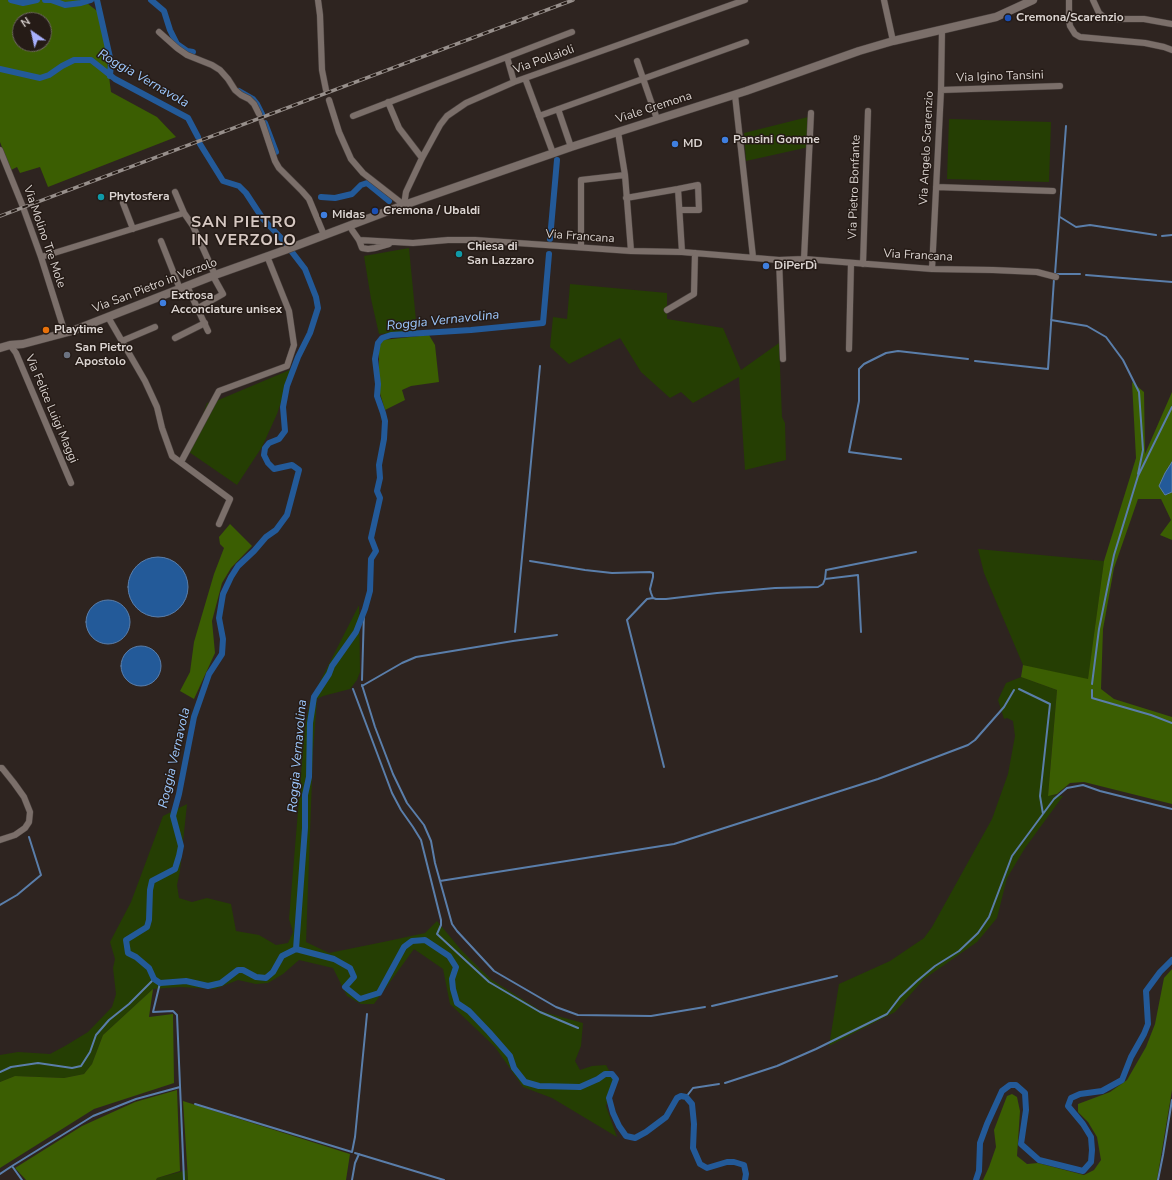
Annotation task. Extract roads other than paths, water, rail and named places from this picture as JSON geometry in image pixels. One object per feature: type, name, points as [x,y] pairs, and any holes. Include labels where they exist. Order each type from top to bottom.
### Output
[{"type":"main road","name":"Viale Cremona","points":[[285,250],[404,205],[553,153],[735,95],[859,51],[893,41],[996,17],[1033,0]]},
{"type":"main road","name":"Via San Pietro in Verzolo","points":[[0,348],[10,345],[23,344],[65,333],[214,275],[285,250]]},
{"type":"street","points":[[318,0],[322,70],[326,90]]},
{"type":"street","name":"Via Pollaioli","points":[[404,205],[406,192],[440,125],[447,116],[466,103],[514,82],[745,0]]},
{"type":"street","points":[[884,0],[893,41]]},
{"type":"street","points":[[1069,0],[1070,26],[1075,34],[1080,37],[1145,43],[1172,50]]},
{"type":"street","points":[[1093,0],[1104,17],[1172,24]]},
{"type":"street","name":"Via Angelo Scarenzio","points":[[932,269],[941,90],[942,29]]},
{"type":"street","points":[[159,32],[187,55],[212,65],[220,70],[235,90],[254,104],[259,114]]},
{"type":"street","points":[[353,116],[572,32]]},
{"type":"street","points":[[539,116],[746,42]]},
{"type":"street","points":[[507,56],[514,82]]},
{"type":"street","points":[[637,61],[657,120]]},
{"type":"street","points":[[525,78],[553,153]]},
{"type":"street","name":"Via Igino Tansini","points":[[941,90],[1060,86]]},
{"type":"street","points":[[735,95],[753,257]]},
{"type":"street","points":[[329,100],[339,132],[351,159],[363,173],[404,205]]},
{"type":"street","points":[[388,102],[398,128],[422,158]]},
{"type":"street","points":[[558,109],[571,147]]},
{"type":"street","name":"Via Pietro Bonfante","points":[[864,264],[868,111]]},
{"type":"street","points":[[804,259],[811,113]]},
{"type":"street","points":[[262,122],[268,135],[275,161],[279,168],[302,190],[308,199],[324,235]]},
{"type":"street","points":[[618,132],[625,175],[631,251]]},
{"type":"street","name":"Via Molino Tre Mole","points":[[0,150],[41,257],[65,333]]},
{"type":"street","points":[[581,247],[581,180],[625,175]]},
{"type":"street","points":[[626,198],[698,185],[699,210],[680,210]]},
{"type":"street","points":[[936,187],[1053,191]]},
{"type":"street","points":[[678,189],[682,252]]},
{"type":"street","points":[[175,192],[184,213],[193,226],[223,294],[198,308]]},
{"type":"street","points":[[123,203],[132,229]]},
{"type":"street","points":[[41,257],[184,213]]},
{"type":"street","name":"Via Francana","points":[[350,225],[362,248],[368,250],[392,242]]},
{"type":"street","name":"Via Francana","points":[[359,240],[413,244],[448,240],[468,240],[631,251],[682,252],[780,260],[804,259],[932,269],[1037,272],[1056,277]]},
{"type":"street","points":[[161,241],[184,287],[198,308],[208,331]]},
{"type":"street","points":[[668,310],[694,294],[695,253]]},
{"type":"street","points":[[181,462],[219,391],[287,366],[294,345],[289,311],[267,256]]},
{"type":"street","points":[[780,260],[783,359]]},
{"type":"street","points":[[849,349],[851,263]]},
{"type":"street","points":[[108,317],[145,381],[157,407],[162,428],[172,456],[230,499],[219,524]]},
{"type":"street","points":[[175,338],[205,323]]},
{"type":"street","points":[[122,341],[155,327]]},
{"type":"street","name":"Via Felice Luigi Maggi","points":[[10,345],[16,354],[71,483]]},
{"type":"street","points":[[0,768],[2,768],[24,797],[30,812],[29,822],[25,828],[15,835],[0,840]]},
{"type":"water","points":[[1172,462],[1172,492],[1165,495],[1159,486]]},
{"type":"water","points":[[152,557],[164,557],[175,562],[183,570],[188,581],[186,599],[175,612],[164,617],[152,617],[141,612],[133,604],[128,593],[128,581],[133,570],[141,562]]},
{"type":"water","points":[[104,600],[112,600],[124,606],[130,618],[130,626],[124,638],[112,644],[104,644],[92,638],[86,626],[86,618],[92,606]]},
{"type":"water","points":[[137,646],[145,646],[152,649],[158,655],[161,666],[158,677],[152,683],[145,686],[137,686],[130,683],[124,677],[121,670],[121,662],[124,655],[130,649]]},
{"type":"waterway","name":"Roggia Vernavolina","points":[[11,0],[23,3],[37,0]]},
{"type":"waterway","name":"Roggia Vernavolina","points":[[45,0],[51,0],[65,5],[91,0]]},
{"type":"waterway","points":[[97,0],[111,62],[110,76]]},
{"type":"waterway","name":"Roggia Vernavolina","points":[[151,0],[164,11],[170,30],[177,44],[187,51],[193,52]]},
{"type":"waterway","name":"Roggia Vernavola","points":[[0,69],[40,78],[49,75],[74,60],[91,60],[115,79],[188,118],[198,137]]},
{"type":"waterway","name":"Roggia Vernavolina","points":[[239,91],[253,99],[262,114]]},
{"type":"waterway","name":"Roggia Vernavolina","points":[[265,123],[276,152]]},
{"type":"waterway","points":[[1066,126],[1055,274],[1080,274]]},
{"type":"waterway","name":"Roggia Vernavola","points":[[200,144],[223,181],[239,186],[246,193],[263,219],[282,239],[305,269],[316,297],[318,308],[310,333],[298,357],[287,386],[283,407],[285,431],[279,439],[269,443],[265,448],[264,455],[268,463],[274,469],[292,465],[299,470],[287,515],[276,530],[266,537],[238,566],[223,594],[219,618],[223,639],[222,654],[209,674],[194,717],[179,794],[173,816],[181,846],[179,856],[175,869],[152,881],[150,890],[149,920],[147,927],[126,940],[128,953],[136,957],[149,968],[154,979],[160,983],[186,981],[208,986],[221,983],[238,970],[243,970],[256,977],[266,978],[273,972],[282,956],[296,949],[334,959],[350,968],[354,977],[345,987],[360,999],[379,993],[404,947],[412,941],[425,940],[449,956],[456,967],[452,979],[457,1003],[469,1011],[510,1056],[514,1068],[525,1082],[539,1086],[580,1087],[598,1079],[605,1074],[612,1074],[616,1079],[609,1098],[613,1113],[626,1136],[635,1138],[646,1132],[666,1117],[677,1098],[681,1096],[686,1097],[692,1104],[694,1124],[693,1148],[700,1164],[707,1168],[727,1162],[734,1162],[744,1165],[746,1174],[745,1180]]},
{"type":"waterway","name":"Roggia Vernavolina","points":[[550,239],[557,160]]},
{"type":"waterway","name":"Roggia Vernavolina","points":[[321,197],[335,198],[352,194],[361,185],[367,183],[389,201]]},
{"type":"waterway","points":[[1060,217],[1076,227],[1090,225],[1156,235]]},
{"type":"waterway","points":[[1162,236],[1172,235]]},
{"type":"waterway","name":"Roggia Vernavolina","points":[[296,949],[305,828],[305,795],[309,777],[310,723],[314,697],[329,674],[332,666],[356,632],[370,591],[371,559],[376,551],[371,538],[380,498],[377,491],[380,478],[379,465],[384,439],[385,421],[377,396],[378,384],[375,359],[378,343],[382,338],[391,335],[471,330],[543,323],[549,254]]},
{"type":"waterway","points":[[1086,275],[1172,282]]},
{"type":"waterway","points":[[975,361],[1048,369],[1054,279]]},
{"type":"waterway","points":[[1051,320],[1087,326],[1106,337],[1123,360],[1139,392],[1143,450],[1138,474]]},
{"type":"waterway","points":[[901,459],[849,452],[859,401],[859,369],[864,364],[886,353],[898,351],[968,359]]},
{"type":"waterway","points":[[515,632],[540,366]]},
{"type":"waterway","points":[[1092,684],[1099,629],[1114,555],[1138,476],[1172,407]]},
{"type":"waterway","points":[[825,579],[826,570],[916,552]]},
{"type":"waterway","points":[[530,561],[612,573],[650,572],[653,573],[650,589],[653,598],[656,599],[775,588],[818,587],[823,584],[825,579],[858,575],[861,632]]},
{"type":"waterway","points":[[653,598],[647,599],[627,620],[664,767]]},
{"type":"waterway","points":[[362,680],[364,612]]},
{"type":"waterway","points":[[362,686],[402,663],[416,657],[557,635]]},
{"type":"waterway","points":[[362,685],[375,727],[393,774],[407,803],[424,825],[431,841],[435,863],[452,924],[494,971],[556,1007],[578,1015],[651,1016],[705,1007]]},
{"type":"waterway","points":[[353,689],[392,793],[401,810],[421,840],[441,920],[441,925],[437,934],[489,982],[540,1012],[578,1028]]},
{"type":"waterway","points":[[1019,689],[1050,704],[1040,796],[1043,814]]},
{"type":"waterway","points":[[440,881],[674,844],[878,779],[968,745],[975,740],[1004,707],[1014,690]]},
{"type":"waterway","points":[[1092,690],[1092,698],[1151,715],[1172,723]]},
{"type":"waterway","points":[[725,1083],[777,1066],[816,1049],[887,1014],[900,997],[917,981],[935,966],[959,951],[978,933],[989,917],[1012,856],[1054,799],[1067,788],[1083,785],[1100,791],[1172,809]]},
{"type":"waterway","points":[[0,905],[17,895],[41,875],[29,837]]},
{"type":"waterway","name":"Roggia Vernavola","points":[[976,1180],[979,1171],[980,1143],[1002,1091],[1010,1085],[1016,1085],[1025,1093],[1026,1110],[1021,1144],[1039,1160],[1083,1171],[1091,1162],[1091,1137],[1083,1124],[1068,1106],[1071,1098],[1080,1094],[1102,1091],[1122,1080],[1131,1057],[1148,1024],[1146,991],[1160,972],[1172,960]]},
{"type":"waterway","points":[[712,1006],[837,976]]},
{"type":"waterway","points":[[0,1072],[11,1067],[38,1063],[72,1068],[81,1066],[90,1052],[96,1035],[109,1020],[129,1004],[154,979]]},
{"type":"waterway","points":[[160,983],[153,1012],[173,1011],[177,1015],[184,1180]]},
{"type":"waterway","points":[[195,1104],[352,1152],[355,1137],[367,1014]]},
{"type":"waterway","points":[[686,1097],[693,1088],[719,1084]]},
{"type":"waterway","points":[[12,1166],[93,1116],[136,1099],[180,1087]]},
{"type":"waterway","points":[[1158,1180],[1172,1100]]},
{"type":"waterway","points":[[355,1153],[444,1180]]},
{"type":"waterway","points":[[352,1180],[355,1163],[359,1154]]},
{"type":"waterway","points":[[0,1174],[12,1166],[22,1180]]},
{"type":"railway","points":[[0,216],[573,0]]},
{"type":"place","name":"Cremona/Scarenzio","points":[[1008,18]]},
{"type":"place","name":"Pansini Gomme","points":[[725,140]]},
{"type":"place","name":"MD","points":[[675,144]]},
{"type":"place","name":"Phytosfera","points":[[101,197]]},
{"type":"place","name":"Cremona / Ubaldi","points":[[375,211]]},
{"type":"place","name":"Midas","points":[[324,215]]},
{"type":"place","name":"Chiesa di San Lazzaro","points":[[459,254]]},
{"type":"place","name":"DiPerDì","points":[[766,266]]},
{"type":"place","name":"Extrosa Acconciature unisex","points":[[163,303]]},
{"type":"place","name":"Playtime","points":[[46,330]]},
{"type":"place","name":"San Pietro Apostolo","points":[[67,355]]},
{"type":"district","name":"SAN PIETRO IN VERZOLO","points":[[244,232]]}]
